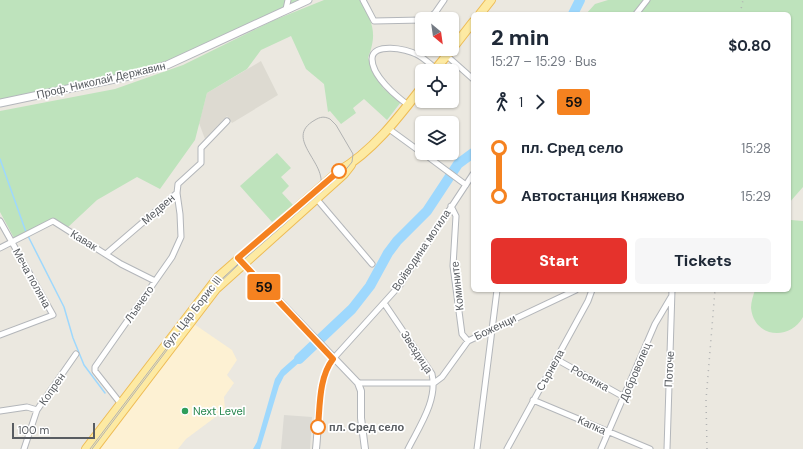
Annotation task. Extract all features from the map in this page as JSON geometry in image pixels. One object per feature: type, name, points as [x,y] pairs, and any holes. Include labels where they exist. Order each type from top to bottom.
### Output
[{"type":"main road","name":"Проф. Николай Державин","points":[[0,104],[129,76],[167,65],[308,0]]},
{"type":"main road","points":[[482,12],[491,0]]},
{"type":"main road","points":[[459,40],[471,25]]},
{"type":"main road","points":[[440,64],[446,56]]},
{"type":"main road","name":"бул. Цар Борис III","points":[[86,449],[210,287],[314,196],[339,171],[353,163],[389,129],[415,96]]},
{"type":"main road","name":"бул. Цар Борис III","points":[[94,449],[216,289],[240,261]]},
{"type":"street","points":[[286,9],[288,0]]},
{"type":"street","points":[[363,0],[374,21],[415,20]]},
{"type":"street","points":[[436,12],[444,0]]},
{"type":"street","points":[[638,12],[647,0]]},
{"type":"street","points":[[408,105],[383,82],[372,60],[374,55],[380,50],[389,48],[405,50],[420,56],[429,64]]},
{"type":"street","points":[[454,56],[471,77]]},
{"type":"street","name":"Медвен","points":[[106,254],[177,193],[178,184],[201,163],[201,148],[227,121]]},
{"type":"street","points":[[389,129],[415,148]]},
{"type":"street","points":[[432,160],[464,183]]},
{"type":"street","name":"Войводина могила","points":[[333,359],[400,285],[451,206],[464,183],[471,176]]},
{"type":"street","name":"Лъвчето","points":[[121,404],[95,371],[95,367],[172,257],[181,237],[177,193]]},
{"type":"street","points":[[314,196],[372,264]]},
{"type":"street","name":"Комините","points":[[451,206],[456,216],[454,274],[462,334],[468,341]]},
{"type":"street","name":"Меча поляна","points":[[0,220],[53,315],[0,335]]},
{"type":"street","name":"Кавак","points":[[0,248],[53,221],[121,264],[154,281]]},
{"type":"street","points":[[240,261],[333,359],[358,383],[362,391],[360,418],[365,449]]},
{"type":"street","points":[[477,449],[498,292]]},
{"type":"street","name":"Боженци","points":[[434,383],[442,377],[468,341],[494,327],[572,292]]},
{"type":"street","name":"Сърнела","points":[[507,449],[588,301],[591,292]]},
{"type":"street","name":"Поточе","points":[[667,449],[672,292]]},
{"type":"street","name":"Доброволец","points":[[601,449],[655,324],[671,297]]},
{"type":"street","name":"Звездица","points":[[384,303],[432,374],[434,383],[430,406],[408,449]]},
{"type":"street","name":"Копрен","points":[[24,449],[37,410],[76,354]]},
{"type":"street","points":[[316,449],[324,379],[328,365],[333,359]]},
{"type":"street","name":"Росянка","points":[[556,359],[624,397]]},
{"type":"street","points":[[358,383],[434,383]]},
{"type":"street","name":"Капка","points":[[533,400],[650,449]]},
{"type":"street","points":[[0,411],[27,407],[37,410]]},
{"type":"shaded area","points":[[261,61],[278,95],[232,123],[227,116],[205,139],[199,123],[207,93]]},
{"type":"shaded area","points":[[194,324],[232,350],[237,360],[227,375],[234,383],[224,397],[225,410],[186,439],[178,449],[98,449]]},
{"type":"shaded area","points":[[284,415],[312,417],[310,449],[281,449]]},
{"type":"green space","points":[[0,0],[301,0],[174,59],[135,73],[0,102]]},
{"type":"green space","points":[[324,0],[361,0],[371,22],[373,34],[373,41],[368,58],[383,88],[401,102],[387,120],[364,99],[353,108],[356,113],[341,124],[330,111],[328,112],[324,84],[306,69],[291,36],[261,50],[247,69],[207,93],[195,140],[160,189],[137,177],[97,200],[66,229],[52,220],[14,238],[0,212],[0,111],[115,89],[183,65],[272,21]]},
{"type":"green space","points":[[608,0],[803,0],[803,187],[791,201],[791,12],[588,12],[595,4]]},
{"type":"green space","points":[[277,153],[291,168],[281,177],[289,186],[282,193],[293,205],[272,222],[240,186]]},
{"type":"green space","points":[[791,220],[803,221],[803,317],[797,325],[782,333],[773,333],[765,330],[754,318],[751,308],[754,292],[791,292]]},
{"type":"water","points":[[306,348],[310,353],[284,376],[279,386],[260,449],[253,449],[257,442],[275,379],[281,370]]},
{"type":"waterway","points":[[574,12],[580,0]]},
{"type":"waterway","points":[[299,359],[352,309],[370,286],[388,253],[397,241],[427,211],[458,164],[471,154]]},
{"type":"waterway","points":[[0,159],[26,232]]},
{"type":"waterway","points":[[28,236],[64,307],[73,338],[84,365],[105,393]]},
{"type":"tram line","points":[[90,449],[213,287],[319,190],[321,181],[319,171],[305,144],[303,135],[306,127],[315,120],[322,117],[330,119],[336,125],[353,154],[352,162],[343,173],[241,262],[214,288],[92,449]]},
{"type":"railway","points":[[740,12],[743,0]]},
{"type":"railway","points":[[707,449],[706,400],[715,292]]},
{"type":"bus line","name":"59","points":[[318,427],[324,379],[328,365],[333,359],[238,258],[339,171]]},
{"type":"place","name":"Next Level","points":[[185,411]]},
{"type":"place","name":"пл. Сред село","points":[[318,427]]}]
